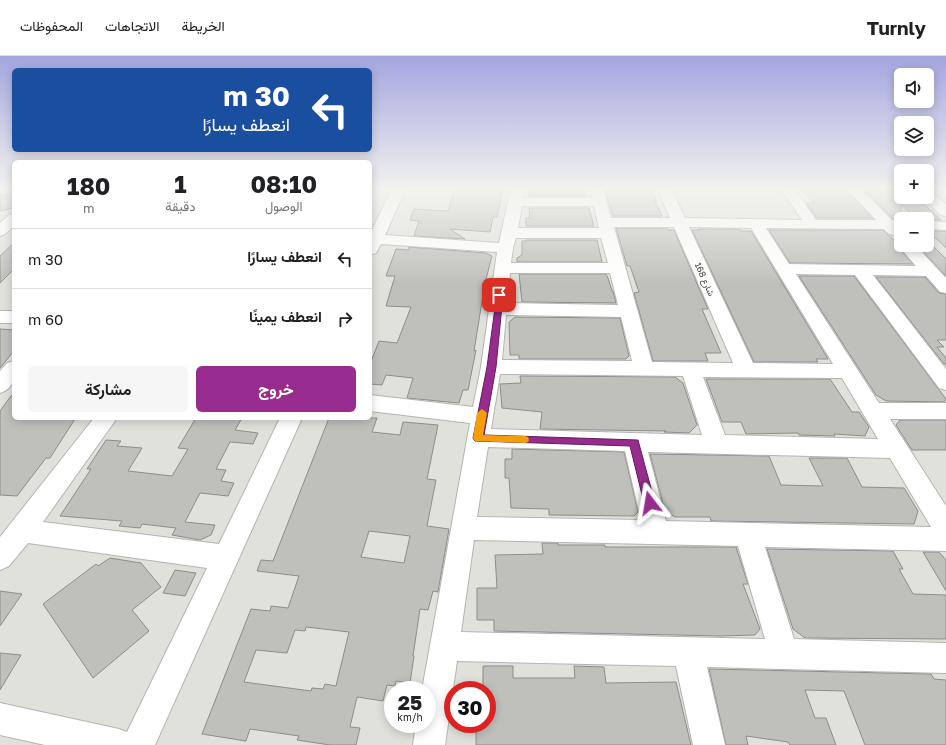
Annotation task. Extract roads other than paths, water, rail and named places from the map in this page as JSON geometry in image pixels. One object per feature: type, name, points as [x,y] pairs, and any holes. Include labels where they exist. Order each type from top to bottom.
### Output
[{"type":"street","points":[[382,220],[373,238],[506,250],[618,268]]},
{"type":"street","points":[[429,745],[481,416],[491,367],[506,250],[512,220]]},
{"type":"street","points":[[605,220],[644,369]]},
{"type":"street","name":"شارع 168","points":[[679,220],[746,370]]},
{"type":"street","points":[[809,220],[812,224]]},
{"type":"street","points":[[506,250],[607,227],[680,223],[894,225]]},
{"type":"street","points":[[756,224],[946,528]]},
{"type":"street","points":[[934,225],[946,226]]},
{"type":"street","points":[[912,252],[946,288]]},
{"type":"street","points":[[784,269],[930,272]]},
{"type":"street","points":[[860,270],[946,383]]},
{"type":"street","points":[[498,308],[629,310]]},
{"type":"street","points":[[0,317],[12,317]]},
{"type":"street","points":[[491,367],[848,371]]},
{"type":"street","points":[[690,369],[717,445]]},
{"type":"street","points":[[0,385],[12,370]]},
{"type":"street","points":[[372,403],[481,416]]},
{"type":"street","points":[[873,411],[946,411]]},
{"type":"street","points":[[0,557],[22,531],[105,420]]},
{"type":"street","points":[[138,745],[290,420]]},
{"type":"street","points":[[478,438],[897,449]]},
{"type":"street","points":[[634,443],[657,533]]},
{"type":"street","points":[[463,528],[946,539]]},
{"type":"street","points":[[22,531],[226,558]]},
{"type":"street","points":[[748,535],[784,654]]},
{"type":"street","points":[[445,646],[946,658]]},
{"type":"street","points":[[688,652],[709,745]]},
{"type":"street","points":[[0,719],[120,745]]}]
